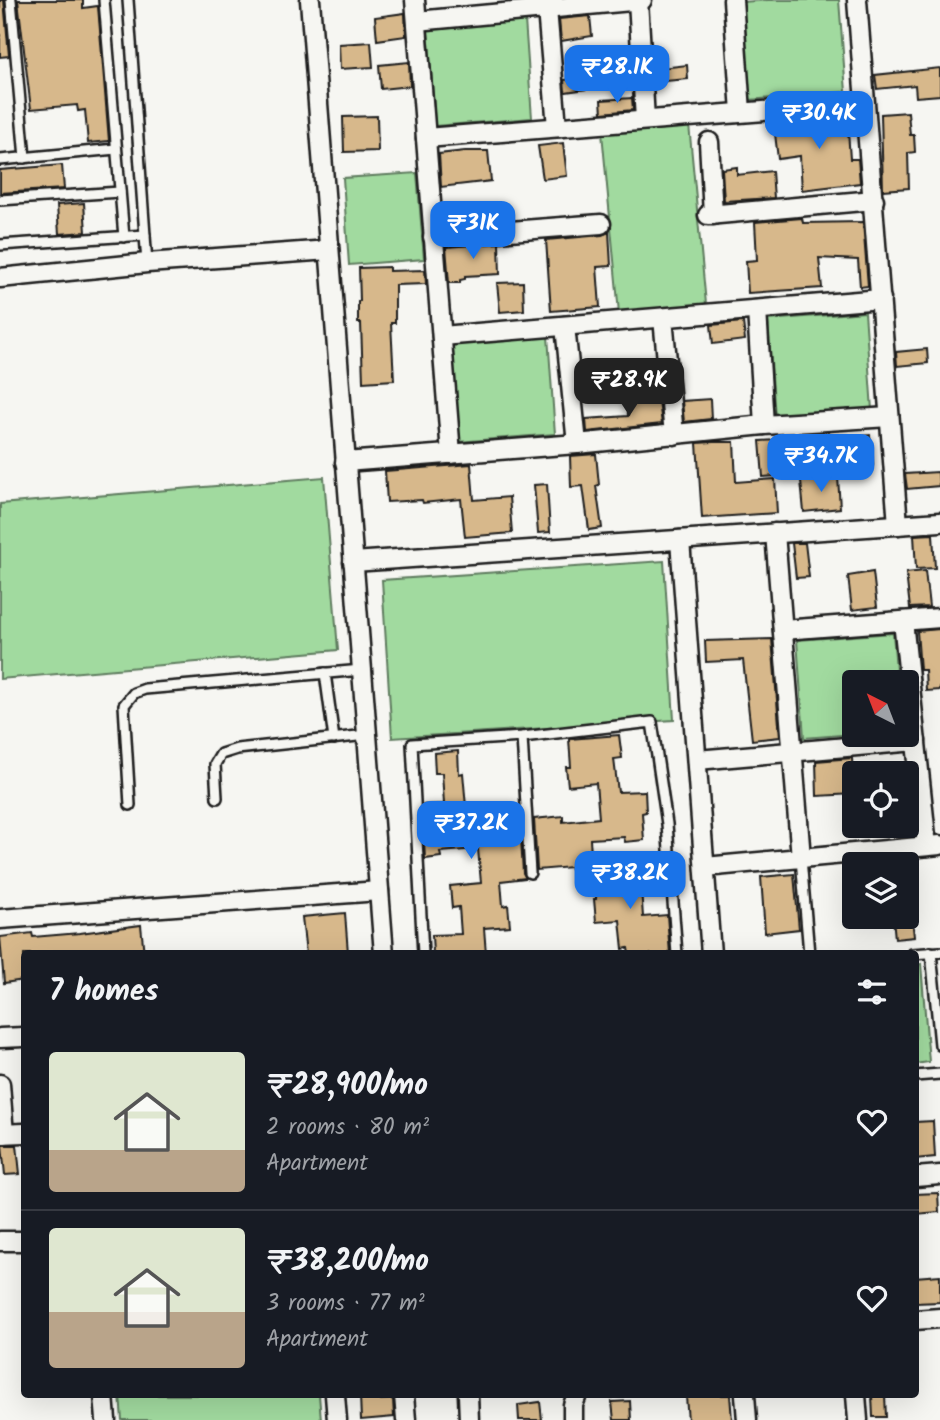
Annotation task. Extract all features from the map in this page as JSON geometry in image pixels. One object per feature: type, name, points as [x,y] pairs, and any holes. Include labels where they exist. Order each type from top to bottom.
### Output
[{"type":"street","points":[[310,0],[384,950]]},
{"type":"street","points":[[415,0],[451,454]]},
{"type":"street","points":[[417,21],[640,0],[645,120]]},
{"type":"street","points":[[733,0],[741,112]]},
{"type":"street","points":[[857,0],[898,525]]},
{"type":"street","points":[[547,9],[557,127]]},
{"type":"street","points":[[426,138],[864,103]]},
{"type":"street","points":[[709,142],[711,215],[874,200]]},
{"type":"street","points":[[433,237],[601,224]]},
{"type":"street","points":[[0,278],[147,263],[328,250]]},
{"type":"street","points":[[442,336],[881,299]]},
{"type":"street","points":[[757,310],[764,425]]},
{"type":"street","points":[[663,318],[674,435]]},
{"type":"street","points":[[565,326],[577,444]]},
{"type":"street","points":[[345,461],[577,444],[764,425],[889,417]]},
{"type":"street","points":[[353,562],[940,522]]},
{"type":"street","points":[[775,533],[801,858]]},
{"type":"street","points":[[680,540],[712,950]]},
{"type":"street","points":[[783,630],[940,618]]},
{"type":"street","points":[[903,621],[908,670]]},
{"type":"street","points":[[697,760],[849,747]]},
{"type":"street","points":[[705,867],[934,846],[917,747]]},
{"type":"street","points":[[0,919],[379,891]]},
{"type":"street","points":[[0,1038],[21,1037]]},
{"type":"street","points":[[0,1084],[2,1134],[21,1133]]},
{"type":"street","points":[[919,1177],[940,1175]]},
{"type":"street","points":[[0,1241],[21,1241]]},
{"type":"street","points":[[919,1320],[940,1318]]},
{"type":"street","points":[[104,1398],[106,1420]]},
{"type":"street","points":[[335,1398],[337,1420]]},
{"type":"street","points":[[404,1398],[406,1420]]},
{"type":"street","points":[[468,1398],[469,1420]]},
{"type":"street","points":[[573,1420],[576,1398]]},
{"type":"street","points":[[745,1398],[747,1420]]},
{"type":"street","points":[[856,1398],[858,1420]]},
{"type":"lane","points":[[11,0],[24,158]]},
{"type":"lane","points":[[104,0],[124,237]]},
{"type":"lane","points":[[128,0],[147,263]]},
{"type":"lane","points":[[0,160],[116,149]]},
{"type":"lane","points":[[0,200],[120,192]]},
{"type":"lane","points":[[0,245],[145,235]]},
{"type":"lane","points":[[130,805],[124,705],[134,693],[145,689],[362,670]]},
{"type":"lane","points":[[325,673],[334,739]]},
{"type":"lane","points":[[424,950],[412,744],[522,737],[652,722],[667,824],[677,950]]},
{"type":"lane","points":[[217,798],[215,764],[221,754],[237,749],[367,735]]},
{"type":"lane","points":[[522,737],[530,873]]},
{"type":"lane","points":[[801,858],[809,950]]},
{"type":"lane","points":[[936,952],[940,1045]]},
{"type":"lane","points":[[919,1076],[940,1074]]},
{"type":"green space","points":[[839,0],[846,92],[749,100],[742,2]]},
{"type":"green space","points":[[525,20],[532,118],[435,126],[428,28]]},
{"type":"green space","points":[[688,114],[706,304],[619,313],[601,122]]},
{"type":"green space","points":[[417,173],[424,259],[349,265],[343,178]]},
{"type":"green space","points":[[865,312],[872,410],[775,418],[768,320]]},
{"type":"green space","points":[[548,336],[555,434],[458,442],[451,345]]},
{"type":"green space","points":[[324,477],[338,650],[0,679],[0,504]]},
{"type":"green space","points":[[664,561],[674,720],[392,738],[382,580]]},
{"type":"green space","points":[[893,633],[896,670],[842,670],[842,735],[804,738],[797,640]]},
{"type":"green space","points":[[919,964],[929,1062],[919,1063]]},
{"type":"green space","points":[[120,1398],[319,1398],[321,1420],[122,1420]]},
{"type":"building","points":[[0,0],[4,0],[9,56],[0,57]]},
{"type":"building","points":[[18,0],[83,0],[83,8],[98,6],[109,141],[88,143],[85,110],[78,111],[77,105],[31,109]]},
{"type":"building","points":[[405,13],[406,36],[377,40],[375,17]]},
{"type":"building","points":[[590,16],[592,36],[561,41],[559,19]]},
{"type":"building","points":[[371,42],[373,67],[340,69],[339,44]]},
{"type":"building","points":[[409,62],[410,86],[381,89],[379,65]]},
{"type":"building","points":[[687,65],[688,79],[654,82],[653,69]]},
{"type":"building","points":[[940,68],[940,95],[916,97],[915,85],[877,89],[875,75]]},
{"type":"building","points":[[600,75],[602,87],[565,92],[564,80]]},
{"type":"building","points":[[632,98],[633,110],[602,113],[601,100]]},
{"type":"building","points":[[908,112],[915,152],[908,153],[909,188],[883,190],[881,114]]},
{"type":"building","points":[[377,116],[378,151],[344,152],[343,117]]},
{"type":"building","points":[[847,117],[850,159],[858,159],[860,183],[802,190],[800,156],[778,159],[774,125],[798,120]]},
{"type":"building","points":[[563,143],[567,176],[543,179],[538,146]]},
{"type":"building","points":[[488,151],[491,181],[441,187],[439,154]]},
{"type":"building","points":[[62,165],[64,189],[0,193],[0,170]]},
{"type":"building","points":[[737,167],[737,175],[772,171],[774,198],[724,201],[722,169]]},
{"type":"building","points":[[84,203],[86,232],[59,234],[57,205]]},
{"type":"building","points":[[802,218],[803,223],[863,222],[868,286],[860,287],[858,260],[819,258],[822,288],[748,293],[746,261],[757,260],[755,222]]},
{"type":"building","points":[[609,232],[611,266],[597,267],[600,307],[551,311],[546,240]]},
{"type":"building","points":[[499,243],[500,274],[465,276],[460,283],[449,283],[446,247]]},
{"type":"building","points":[[389,267],[389,271],[425,270],[426,284],[395,285],[395,323],[391,323],[394,380],[363,382],[361,323],[358,323],[359,268]]},
{"type":"building","points":[[523,282],[524,310],[500,312],[497,283]]},
{"type":"building","points":[[743,322],[745,340],[713,344],[711,325]]},
{"type":"building","points":[[927,349],[928,363],[897,366],[896,352]]},
{"type":"building","points":[[710,399],[711,419],[684,422],[682,401]]},
{"type":"building","points":[[659,401],[662,424],[587,432],[586,419],[628,416],[627,402]]},
{"type":"building","points":[[870,435],[873,465],[837,469],[836,439]]},
{"type":"building","points":[[797,439],[800,474],[763,477],[760,441]]},
{"type":"building","points":[[734,442],[736,482],[775,479],[777,513],[702,518],[697,443]]},
{"type":"building","points":[[596,454],[599,485],[596,486],[602,528],[589,530],[583,486],[571,487],[570,456]]},
{"type":"building","points":[[471,464],[474,500],[509,497],[512,533],[465,537],[461,499],[423,503],[422,500],[387,502],[385,471]]},
{"type":"building","points":[[938,472],[939,486],[907,489],[905,474]]},
{"type":"building","points":[[838,477],[840,508],[804,512],[801,481]]},
{"type":"building","points":[[547,484],[550,532],[538,533],[534,485]]},
{"type":"building","points":[[933,534],[935,568],[916,569],[914,535]]},
{"type":"building","points":[[792,543],[805,543],[809,577],[796,578]]},
{"type":"building","points":[[925,571],[929,607],[910,608],[906,573]]},
{"type":"building","points":[[873,572],[877,607],[852,610],[848,576]]},
{"type":"building","points":[[940,629],[940,690],[926,691],[925,670],[920,670],[917,631]]},
{"type":"building","points":[[772,639],[780,737],[752,740],[743,660],[706,662],[705,641]]},
{"type":"building","points":[[619,735],[622,758],[614,759],[618,792],[645,791],[646,812],[642,813],[644,840],[625,842],[624,837],[590,839],[592,869],[572,871],[571,867],[537,870],[534,819],[563,816],[563,822],[599,818],[596,783],[568,786],[566,767],[571,767],[569,739]]},
{"type":"building","points":[[458,751],[459,774],[463,773],[468,829],[501,826],[501,822],[520,820],[523,873],[526,878],[501,881],[503,906],[508,905],[510,926],[484,928],[486,950],[433,950],[432,935],[461,934],[459,907],[452,908],[450,886],[481,883],[478,849],[440,852],[441,857],[425,859],[422,805],[444,804],[442,773],[435,773],[434,753]]},
{"type":"building","points":[[852,758],[852,761],[842,761],[842,795],[817,796],[816,761]]},
{"type":"building","points":[[596,868],[617,868],[617,872],[647,869],[648,888],[641,888],[643,917],[667,915],[670,950],[623,949],[620,920],[596,922]]},
{"type":"building","points":[[794,874],[799,929],[765,933],[761,877]]},
{"type":"building","points":[[345,913],[348,950],[306,950],[302,917]]},
{"type":"building","points":[[141,925],[144,950],[21,950],[21,980],[4,983],[0,937],[32,933],[33,937]]},
{"type":"building","points":[[894,929],[913,929],[914,937],[895,939]]},
{"type":"building","points":[[933,1121],[935,1157],[919,1159],[919,1122]]},
{"type":"building","points":[[2,1145],[17,1145],[20,1174],[5,1175]]},
{"type":"building","points":[[938,1193],[939,1212],[919,1214],[919,1194]]},
{"type":"building","points":[[940,1275],[940,1302],[919,1303],[919,1277]]},
{"type":"building","points":[[360,1398],[393,1399],[394,1417],[361,1420]]},
{"type":"building","points":[[686,1398],[730,1398],[732,1420],[688,1420]]},
{"type":"building","points":[[872,1398],[885,1398],[886,1417],[873,1417]]},
{"type":"building","points":[[630,1401],[631,1420],[614,1420],[612,1402]]},
{"type":"building","points":[[540,1402],[542,1420],[519,1420],[518,1405]]}]
